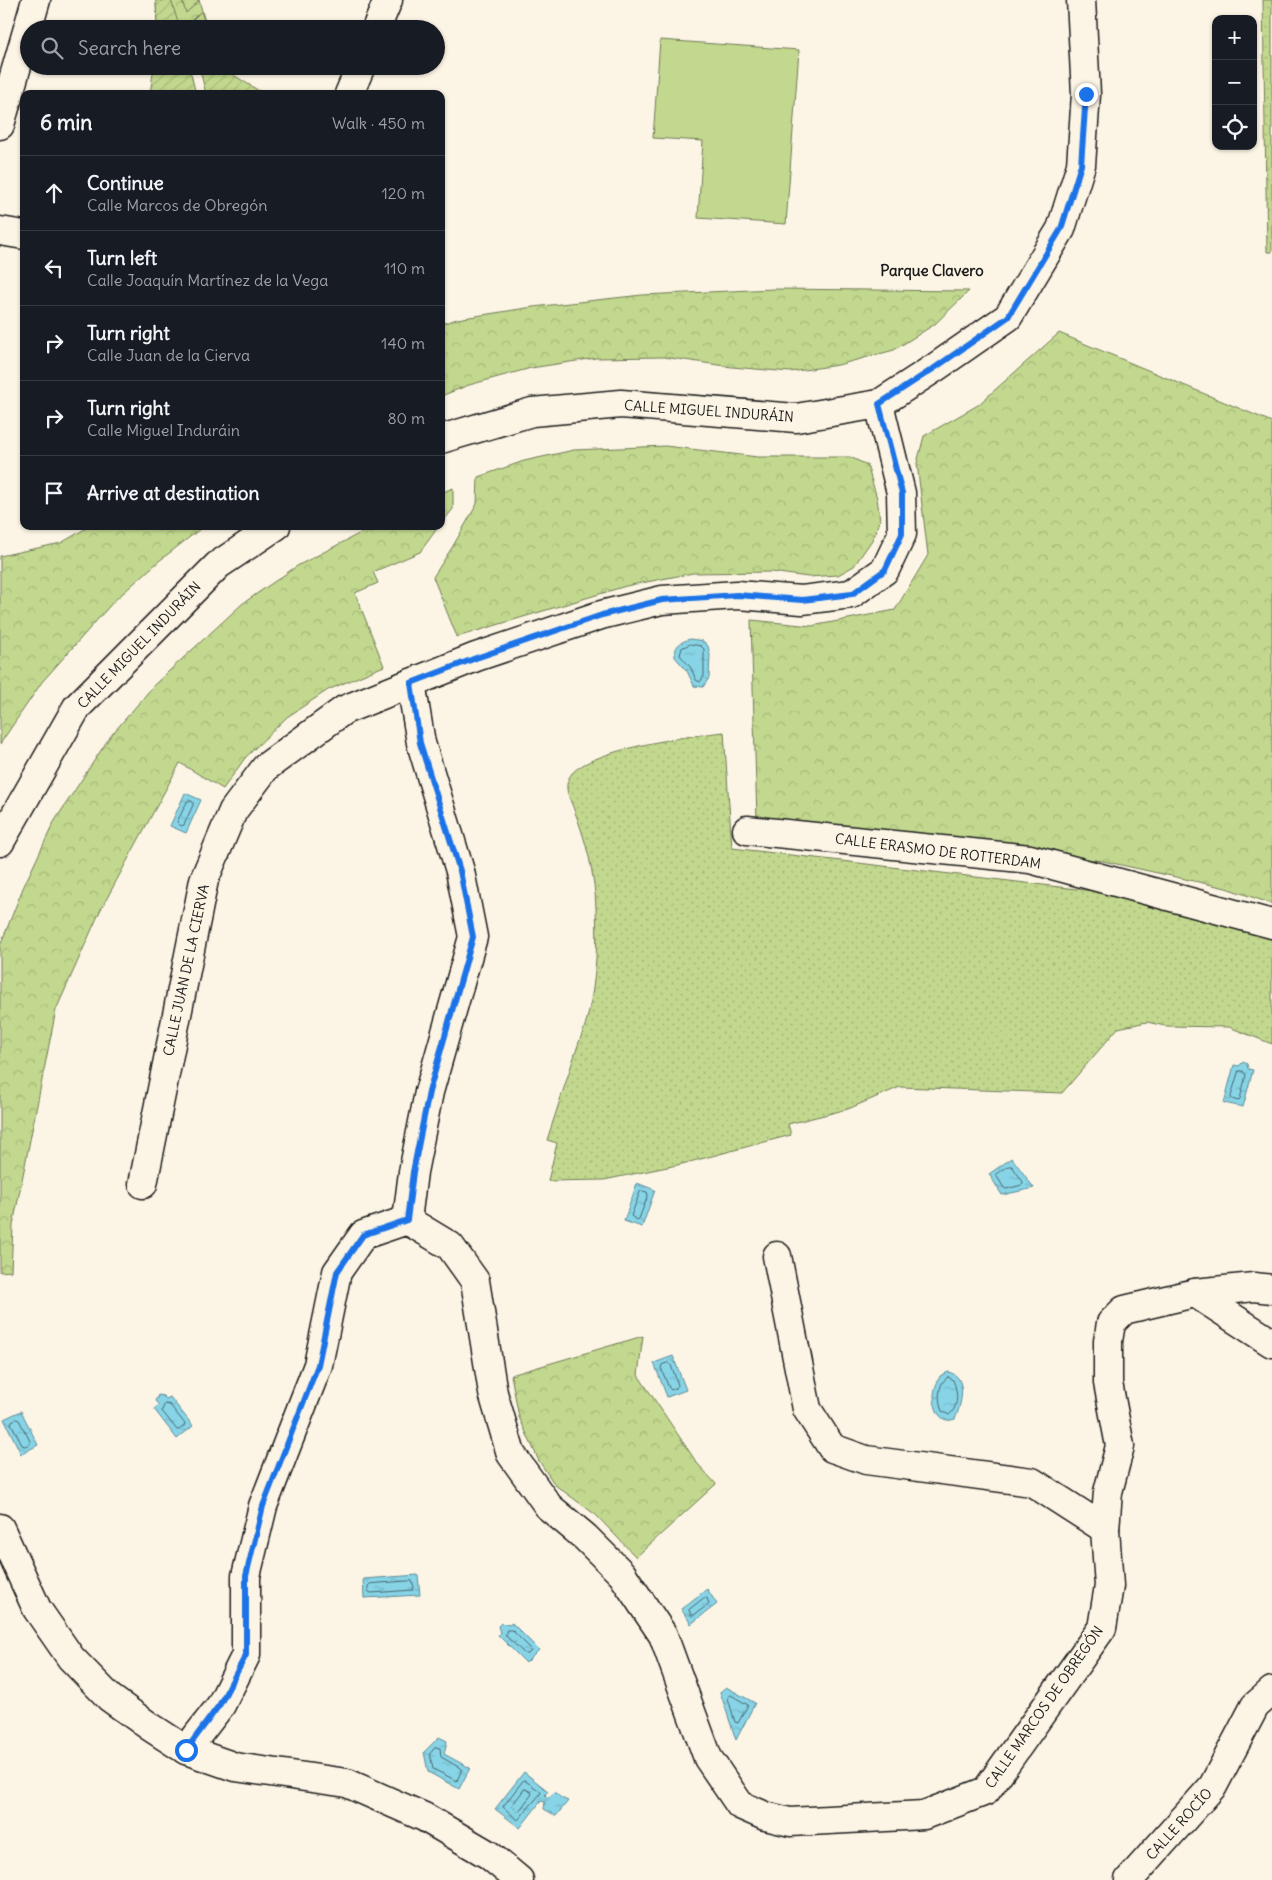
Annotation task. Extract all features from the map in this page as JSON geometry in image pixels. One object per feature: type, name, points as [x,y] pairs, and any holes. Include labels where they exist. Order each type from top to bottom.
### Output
[{"type":"street","points":[[30,20],[36,0]]},
{"type":"street","points":[[380,20],[388,0]]},
{"type":"street","name":"CALLE MIGUEL INDURÁIN","points":[[445,438],[532,412],[621,404],[796,418],[879,404],[936,367],[1008,317],[1061,229],[1081,165],[1086,94],[1081,0]]},
{"type":"street","points":[[0,125],[20,56]]},
{"type":"street","points":[[351,90],[357,75]]},
{"type":"street","points":[[0,231],[20,234]]},
{"type":"street","name":"CALLE JUAN DE LA CIERVA","points":[[143,1184],[204,880],[233,811],[266,767],[344,710],[476,658],[602,615],[662,600],[737,595],[802,600],[852,594],[885,570],[902,534],[902,493],[879,404]]},
{"type":"street","name":"CALLE MIGUEL INDURÁIN","points":[[0,842],[77,707],[218,565],[270,530]]},
{"type":"street","points":[[186,1750],[220,1704],[246,1655],[246,1576],[263,1506],[318,1365],[337,1272],[363,1235],[407,1220],[413,1172],[429,1092],[473,937],[460,871],[420,743],[411,683]]},
{"type":"street","name":"CALLE ERASMO DE ROTTERDAM","points":[[747,830],[1030,859],[1272,924]]},
{"type":"street","name":"CALLE MARCOS DE OBREGÓN","points":[[407,1220],[450,1246],[475,1281],[493,1393],[511,1454],[549,1507],[585,1537],[622,1574],[662,1635],[708,1758],[740,1805],[765,1816],[790,1822],[924,1815],[986,1791],[1102,1628],[1109,1586],[1105,1529]]},
{"type":"street","points":[[777,1256],[807,1409],[832,1448],[866,1460],[1032,1482],[1105,1529],[1108,1492],[1120,1446],[1108,1383],[1108,1341],[1111,1323],[1124,1310],[1195,1293],[1254,1287],[1272,1289]]},
{"type":"street","points":[[1195,1293],[1272,1343]]},
{"type":"street","points":[[0,1528],[37,1609],[71,1658],[110,1698],[186,1750],[235,1767],[347,1783],[424,1817],[489,1855],[519,1880]]},
{"type":"street","name":"CALLE ROCÍO","points":[[1129,1880],[1213,1786],[1254,1706],[1272,1691]]},
{"type":"green space","points":[[156,0],[199,0],[205,20],[157,20]]},
{"type":"green space","points":[[156,0],[171,0],[177,20],[157,20]]},
{"type":"green space","points":[[182,0],[199,0],[199,1],[186,13]]},
{"type":"green space","points":[[1263,0],[1272,0],[1272,252],[1267,252]]},
{"type":"green space","points":[[201,11],[204,20],[192,20]]},
{"type":"green space","points":[[660,40],[799,50],[786,224],[698,218],[703,141],[653,138]]},
{"type":"green space","points":[[153,75],[191,75],[195,90],[151,90]]},
{"type":"green space","points":[[201,75],[234,75],[258,90],[205,90]]},
{"type":"green space","points":[[774,289],[969,291],[935,324],[894,350],[838,365],[790,372],[732,367],[664,357],[596,358],[531,368],[469,385],[445,394],[445,323],[457,319],[533,307],[642,295]]},
{"type":"green space","points":[[1059,333],[1272,422],[1272,904],[1226,888],[1103,861],[757,820],[751,620],[812,626],[895,610],[928,555],[917,463],[924,436],[978,405]]},
{"type":"green space","points":[[665,446],[758,457],[850,457],[867,465],[877,498],[880,520],[872,540],[854,566],[838,575],[808,577],[771,572],[693,573],[626,586],[457,637],[433,577],[477,504],[478,477],[524,461],[574,450]]},
{"type":"green space","points":[[453,488],[453,509],[445,519],[445,491]]},
{"type":"green space","points":[[83,530],[199,530],[159,561],[114,601],[42,682],[0,744],[0,556],[61,543]]},
{"type":"green space","points":[[366,530],[436,530],[420,552],[373,572],[378,583],[355,593],[384,666],[328,690],[287,717],[245,758],[223,789],[180,763],[100,911],[56,1010],[13,1225],[11,1271],[0,1272],[0,946],[23,888],[54,822],[109,738],[155,684],[242,604],[297,566]]},
{"type":"green space","points":[[724,732],[732,848],[1110,893],[1272,936],[1272,1044],[1229,1027],[1165,1026],[1147,1022],[1118,1028],[1062,1093],[900,1087],[848,1109],[788,1124],[791,1135],[682,1164],[604,1180],[548,1181],[557,1143],[547,1140],[587,1020],[595,975],[597,922],[594,883],[586,845],[568,792],[569,778],[578,768],[594,759],[616,752],[665,740]]},
{"type":"green space","points":[[643,1336],[638,1375],[697,1463],[716,1484],[636,1557],[596,1515],[555,1485],[539,1461],[519,1417],[511,1375]]},
{"type":"water","points":[[690,639],[703,641],[708,646],[710,655],[709,678],[703,687],[694,686],[687,671],[675,657],[678,645]]},
{"type":"water","points":[[185,793],[201,800],[186,833],[170,826]]},
{"type":"water","points":[[1243,1062],[1247,1064],[1248,1069],[1253,1070],[1243,1107],[1224,1103],[1234,1065],[1239,1066]]},
{"type":"water","points":[[1012,1158],[1034,1188],[1002,1195],[989,1174]]},
{"type":"water","points":[[637,1183],[655,1190],[642,1227],[624,1221]]},
{"type":"water","points":[[673,1356],[686,1390],[667,1397],[654,1363]]},
{"type":"water","points":[[948,1372],[959,1379],[962,1392],[955,1419],[945,1420],[935,1406],[934,1396],[940,1376]]},
{"type":"water","points":[[158,1395],[166,1399],[170,1397],[193,1426],[177,1439],[154,1409],[159,1405],[155,1401]]},
{"type":"water","points":[[21,1411],[38,1445],[21,1454],[4,1419]]},
{"type":"water","points":[[418,1575],[420,1595],[364,1598],[363,1579]]},
{"type":"water","points":[[707,1589],[717,1604],[691,1624],[681,1609]]},
{"type":"water","points":[[501,1623],[509,1625],[512,1623],[539,1650],[526,1663],[498,1635],[500,1633],[498,1626]]},
{"type":"water","points":[[726,1687],[755,1703],[736,1740],[720,1692]]},
{"type":"water","points":[[439,1737],[447,1741],[444,1754],[470,1768],[459,1789],[428,1772],[424,1752]]},
{"type":"water","points":[[524,1772],[548,1791],[545,1795],[548,1798],[555,1792],[561,1798],[568,1801],[556,1816],[544,1809],[545,1802],[541,1801],[520,1828],[495,1809]]},
{"type":"district","name":"Parque Clavero","points":[[932,271]]},
{"type":"route","points":[[186,1750],[220,1704],[246,1655],[246,1576],[263,1506],[318,1365],[337,1272],[363,1235],[407,1220],[413,1172],[429,1092],[473,937],[460,871],[420,743],[411,683],[476,658],[602,615],[662,600],[737,595],[802,600],[852,594],[885,570],[902,534],[902,493],[879,404],[1008,317],[1061,229],[1081,165],[1086,94]]}]
